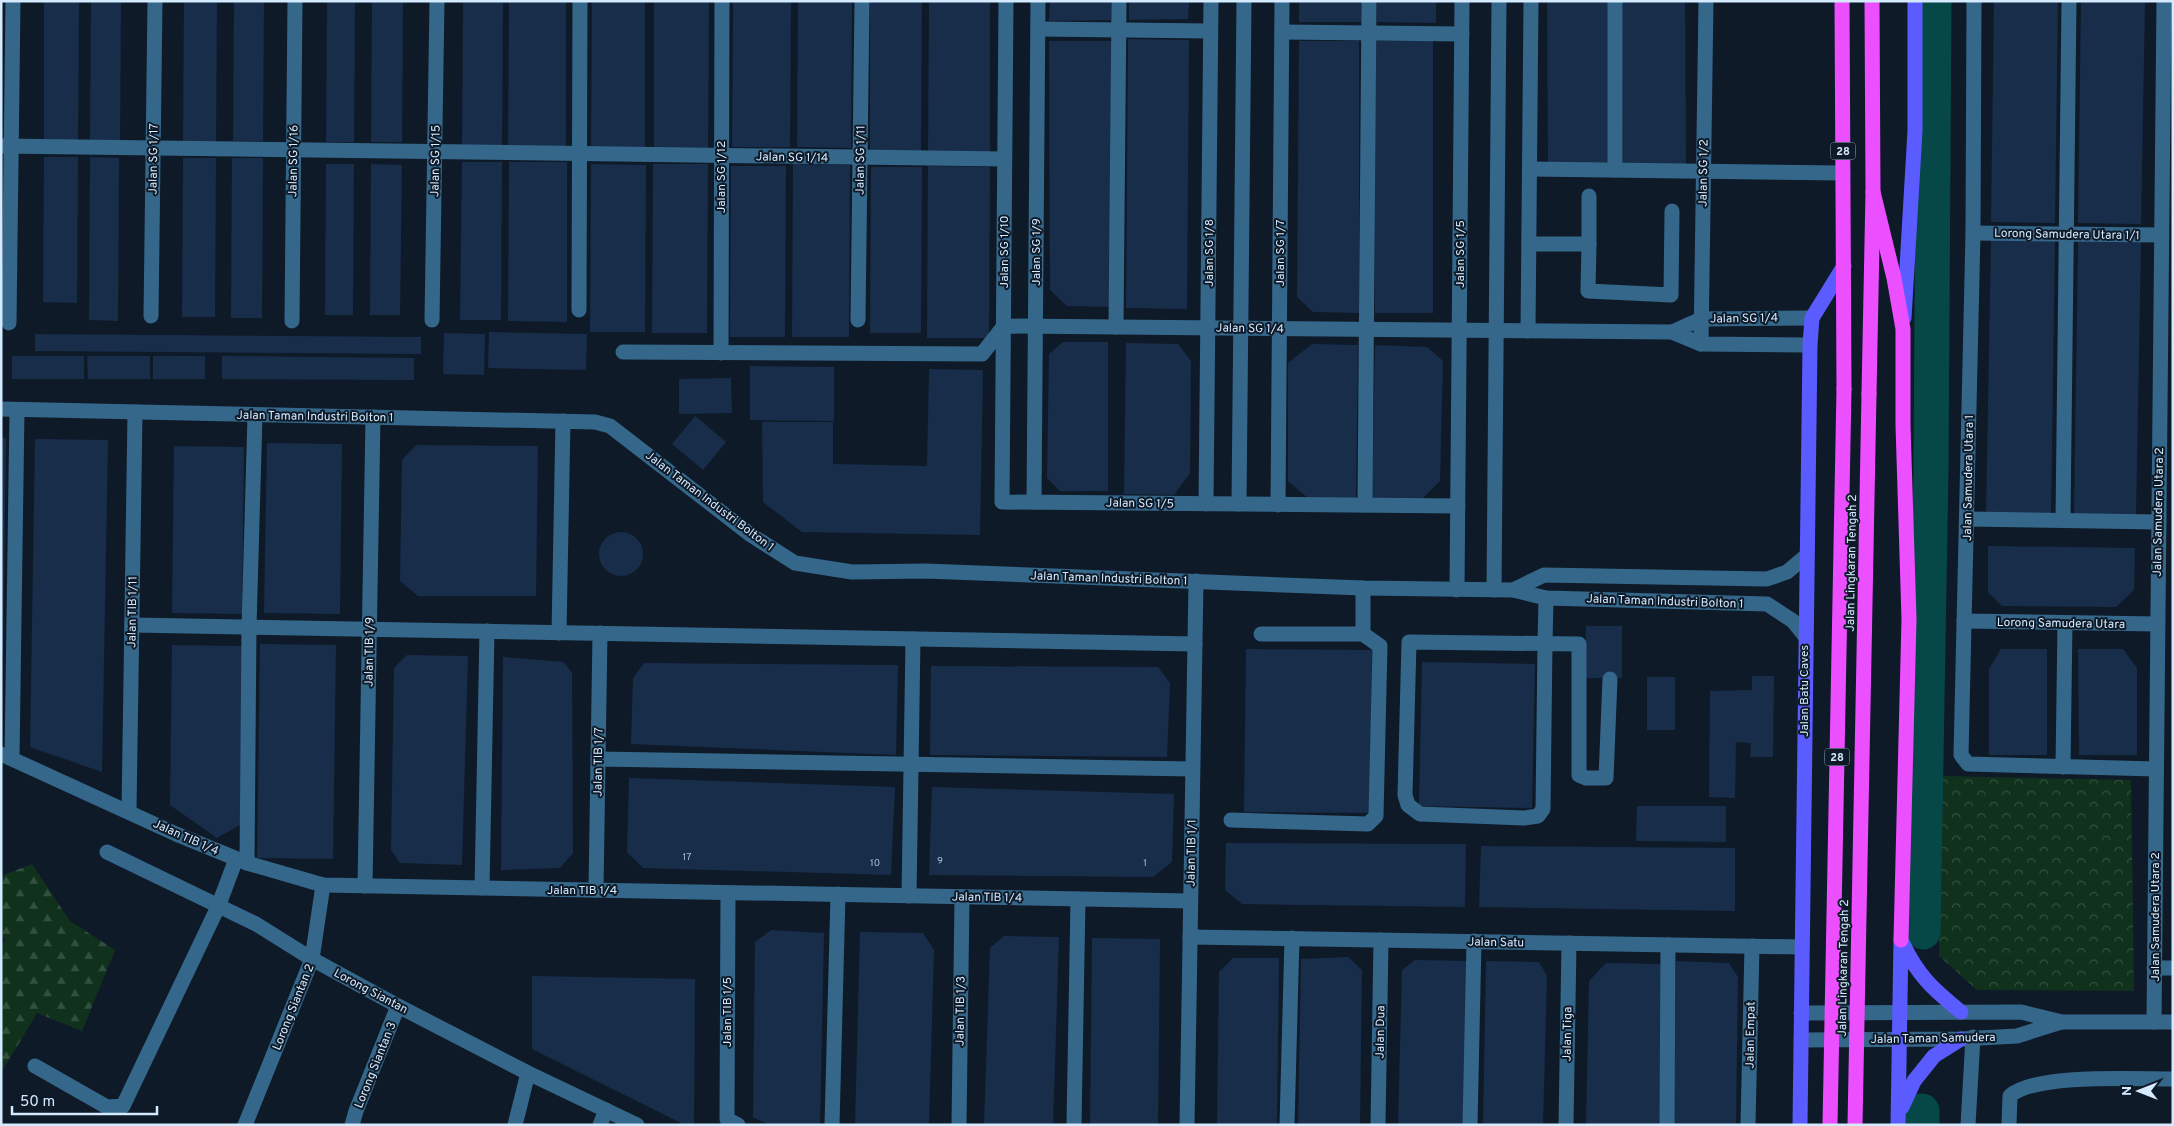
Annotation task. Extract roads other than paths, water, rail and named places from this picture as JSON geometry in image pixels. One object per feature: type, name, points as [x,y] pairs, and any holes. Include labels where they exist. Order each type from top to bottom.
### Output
[{"type":"highway","name":"Jalan Lingkaran Tengah 2","points":[[1830,1125],[1844,389],[1842,1]]},
{"type":"highway","name":"Jalan Lingkaran Tengah 2","points":[[1855,1125],[1873,192],[1872,1]]},
{"type":"highway","points":[[1873,192],[1894,278],[1903,329],[1902,425],[1909,619],[1901,940]]},
{"type":"main road","points":[[1903,329],[1915,131],[1915,1]]},
{"type":"main road","name":"Jalan Batu Caves","points":[[1800,1125],[1810,345],[1812,318],[1844,266]]},
{"type":"main road","points":[[1899,1119],[1901,940]]},
{"type":"main road","points":[[1901,940],[1912,965],[1926,982],[1961,1012]]},
{"type":"main road","points":[[1899,1119],[1914,1081],[1934,1056],[1967,1038]]},
{"type":"street","points":[[9,323],[6,146],[13,1]]},
{"type":"street","name":"Jalan SG 1/17","points":[[151,316],[155,1]]},
{"type":"street","name":"Jalan SG 1/16","points":[[292,321],[296,1]]},
{"type":"street","name":"Jalan SG 1/15","points":[[432,320],[437,1]]},
{"type":"street","points":[[579,310],[580,1]]},
{"type":"street","name":"Jalan SG 1/12","points":[[721,353],[722,1]]},
{"type":"street","name":"Jalan SG 1/11","points":[[858,320],[862,1]]},
{"type":"street","name":"Jalan SG 1/10","points":[[1002,502],[1006,1]]},
{"type":"street","name":"Jalan SG 1/9","points":[[1034,502],[1038,1]]},
{"type":"street","points":[[1116,327],[1119,1]]},
{"type":"street","name":"Jalan SG 1/8","points":[[1206,504],[1211,1]]},
{"type":"street","points":[[1239,504],[1244,1]]},
{"type":"street","name":"Jalan SG 1/7","points":[[1278,505],[1282,1]]},
{"type":"street","points":[[1365,505],[1369,1]]},
{"type":"street","name":"Jalan SG 1/5","points":[[1457,590],[1462,1]]},
{"type":"street","points":[[1494,590],[1499,1]]},
{"type":"street","points":[[1528,331],[1532,1]]},
{"type":"street","points":[[1614,170],[1615,1]]},
{"type":"street","name":"Jalan SG 1/2","points":[[1701,344],[1706,1]]},
{"type":"street","name":"Jalan Samudera Utara 1","points":[[1974,1],[1973,233],[1961,755],[1968,764],[2156,769]]},
{"type":"street","points":[[2064,520],[2069,1]]},
{"type":"street","name":"Jalan Samudera Utara 2","points":[[2154,1022],[2157,624],[2159,522],[2166,372],[2161,235],[2164,1]]},
{"type":"street","points":[[1038,29],[1210,30]]},
{"type":"street","points":[[1282,32],[1462,34]]},
{"type":"street","name":"Jalan SG 1/14","points":[[6,146],[1004,160]]},
{"type":"street","points":[[1530,170],[1843,173]]},
{"type":"street","points":[[1589,196],[1588,291],[1671,295],[1672,211]]},
{"type":"street","name":"Lorong Samudera Utara 1/1","points":[[1973,233],[2161,235]]},
{"type":"street","points":[[1529,244],[1589,244]]},
{"type":"street","name":"Jalan SG 1/4","points":[[1004,326],[1672,332],[1701,319],[1812,318]]},
{"type":"street","points":[[623,352],[982,354],[1004,326]]},
{"type":"street","points":[[1672,332],[1701,344],[1810,345]]},
{"type":"street","name":"Jalan Taman Industri Bolton 1","points":[[1,409],[595,422],[610,426],[752,536],[795,563],[852,572],[934,572],[1363,588],[1513,590],[1546,598],[1767,604],[1793,621],[1805,636]]},
{"type":"street","points":[[7,756],[17,410]]},
{"type":"street","name":"Jalan TIB 1/11","points":[[129,812],[135,412]]},
{"type":"street","points":[[35,1066],[107,1107],[123,1106],[242,861],[255,415]]},
{"type":"street","name":"Jalan TIB 1/9","points":[[365,886],[373,417]]},
{"type":"street","points":[[560,633],[563,421]]},
{"type":"street","name":"Jalan SG 1/5","points":[[1002,502],[1458,506]]},
{"type":"street","points":[[1967,519],[2159,522]]},
{"type":"street","name":"Jalan Taman Industri Bolton 1","points":[[1513,590],[1544,575],[1767,579],[1787,572],[1806,556]]},
{"type":"street","name":"Jalan TIB 1/1","points":[[1187,1125],[1196,581]]},
{"type":"street","points":[[1363,588],[1363,634]]},
{"type":"street","points":[[1546,598],[1545,643],[1543,809],[1538,816],[1524,818],[1420,814],[1408,805],[1405,795],[1409,642],[1545,643],[1579,644],[1579,775],[1586,778],[1606,778],[1610,679]]},
{"type":"street","name":"Lorong Samudera Utara","points":[[1964,621],[2157,624]]},
{"type":"street","points":[[2062,767],[2065,623]]},
{"type":"street","points":[[132,625],[1195,644]]},
{"type":"street","points":[[482,888],[487,631]]},
{"type":"street","name":"Jalan TIB 1/7","points":[[596,890],[600,633]]},
{"type":"street","points":[[1231,820],[1368,824],[1376,816],[1380,646],[1363,634],[1261,634]]},
{"type":"street","points":[[909,896],[913,639]]},
{"type":"street","name":"Jalan TIB 1/4","points":[[7,756],[242,861],[323,886],[1190,900]]},
{"type":"street","points":[[598,759],[1192,769]]},
{"type":"street","name":"Lorong Siantan","points":[[107,852],[256,924],[312,959],[398,1006],[528,1073],[637,1125]]},
{"type":"street","name":"Lorong Siantan 2","points":[[245,1125],[312,959],[323,886]]},
{"type":"street","name":"Jalan TIB 1/5","points":[[728,892],[727,1119],[738,1125]]},
{"type":"street","points":[[832,1125],[838,894]]},
{"type":"street","name":"Jalan TIB 1/3","points":[[959,1125],[962,897]]},
{"type":"street","points":[[1074,1125],[1078,899]]},
{"type":"street","name":"Jalan Satu","points":[[1190,937],[1802,947]]},
{"type":"street","points":[[1287,1125],[1292,938]]},
{"type":"street","name":"Jalan Dua","points":[[1378,1125],[1381,940]]},
{"type":"street","points":[[1470,1125],[1474,941]]},
{"type":"street","name":"Jalan Tiga","points":[[1566,1125],[1569,943]]},
{"type":"street","points":[[1667,1125],[1668,945]]},
{"type":"street","name":"Jalan Empat","points":[[1748,1125],[1752,946]]},
{"type":"street","points":[[2154,968],[2173,968]]},
{"type":"street","name":"Lorong Siantan 3","points":[[352,1125],[398,1006]]},
{"type":"street","name":"Jalan Taman Samudera","points":[[1801,1013],[2021,1012],[2062,1022],[2173,1022]]},
{"type":"street","name":"Jalan Taman Samudera","points":[[1801,1040],[2017,1036],[2062,1022]]},
{"type":"street","points":[[1967,1038],[1968,1125]]},
{"type":"street","points":[[515,1125],[528,1073]]},
{"type":"street","points":[[2009,1125],[2010,1096],[2016,1090],[2058,1080],[2173,1079]]},
{"type":"street","points":[[600,1125],[606,1110]]},
{"type":"waterway","points":[[1923,932],[1931,468],[1934,1]]},
{"type":"waterway","points":[[1922,1111],[1922,1125]]}]
